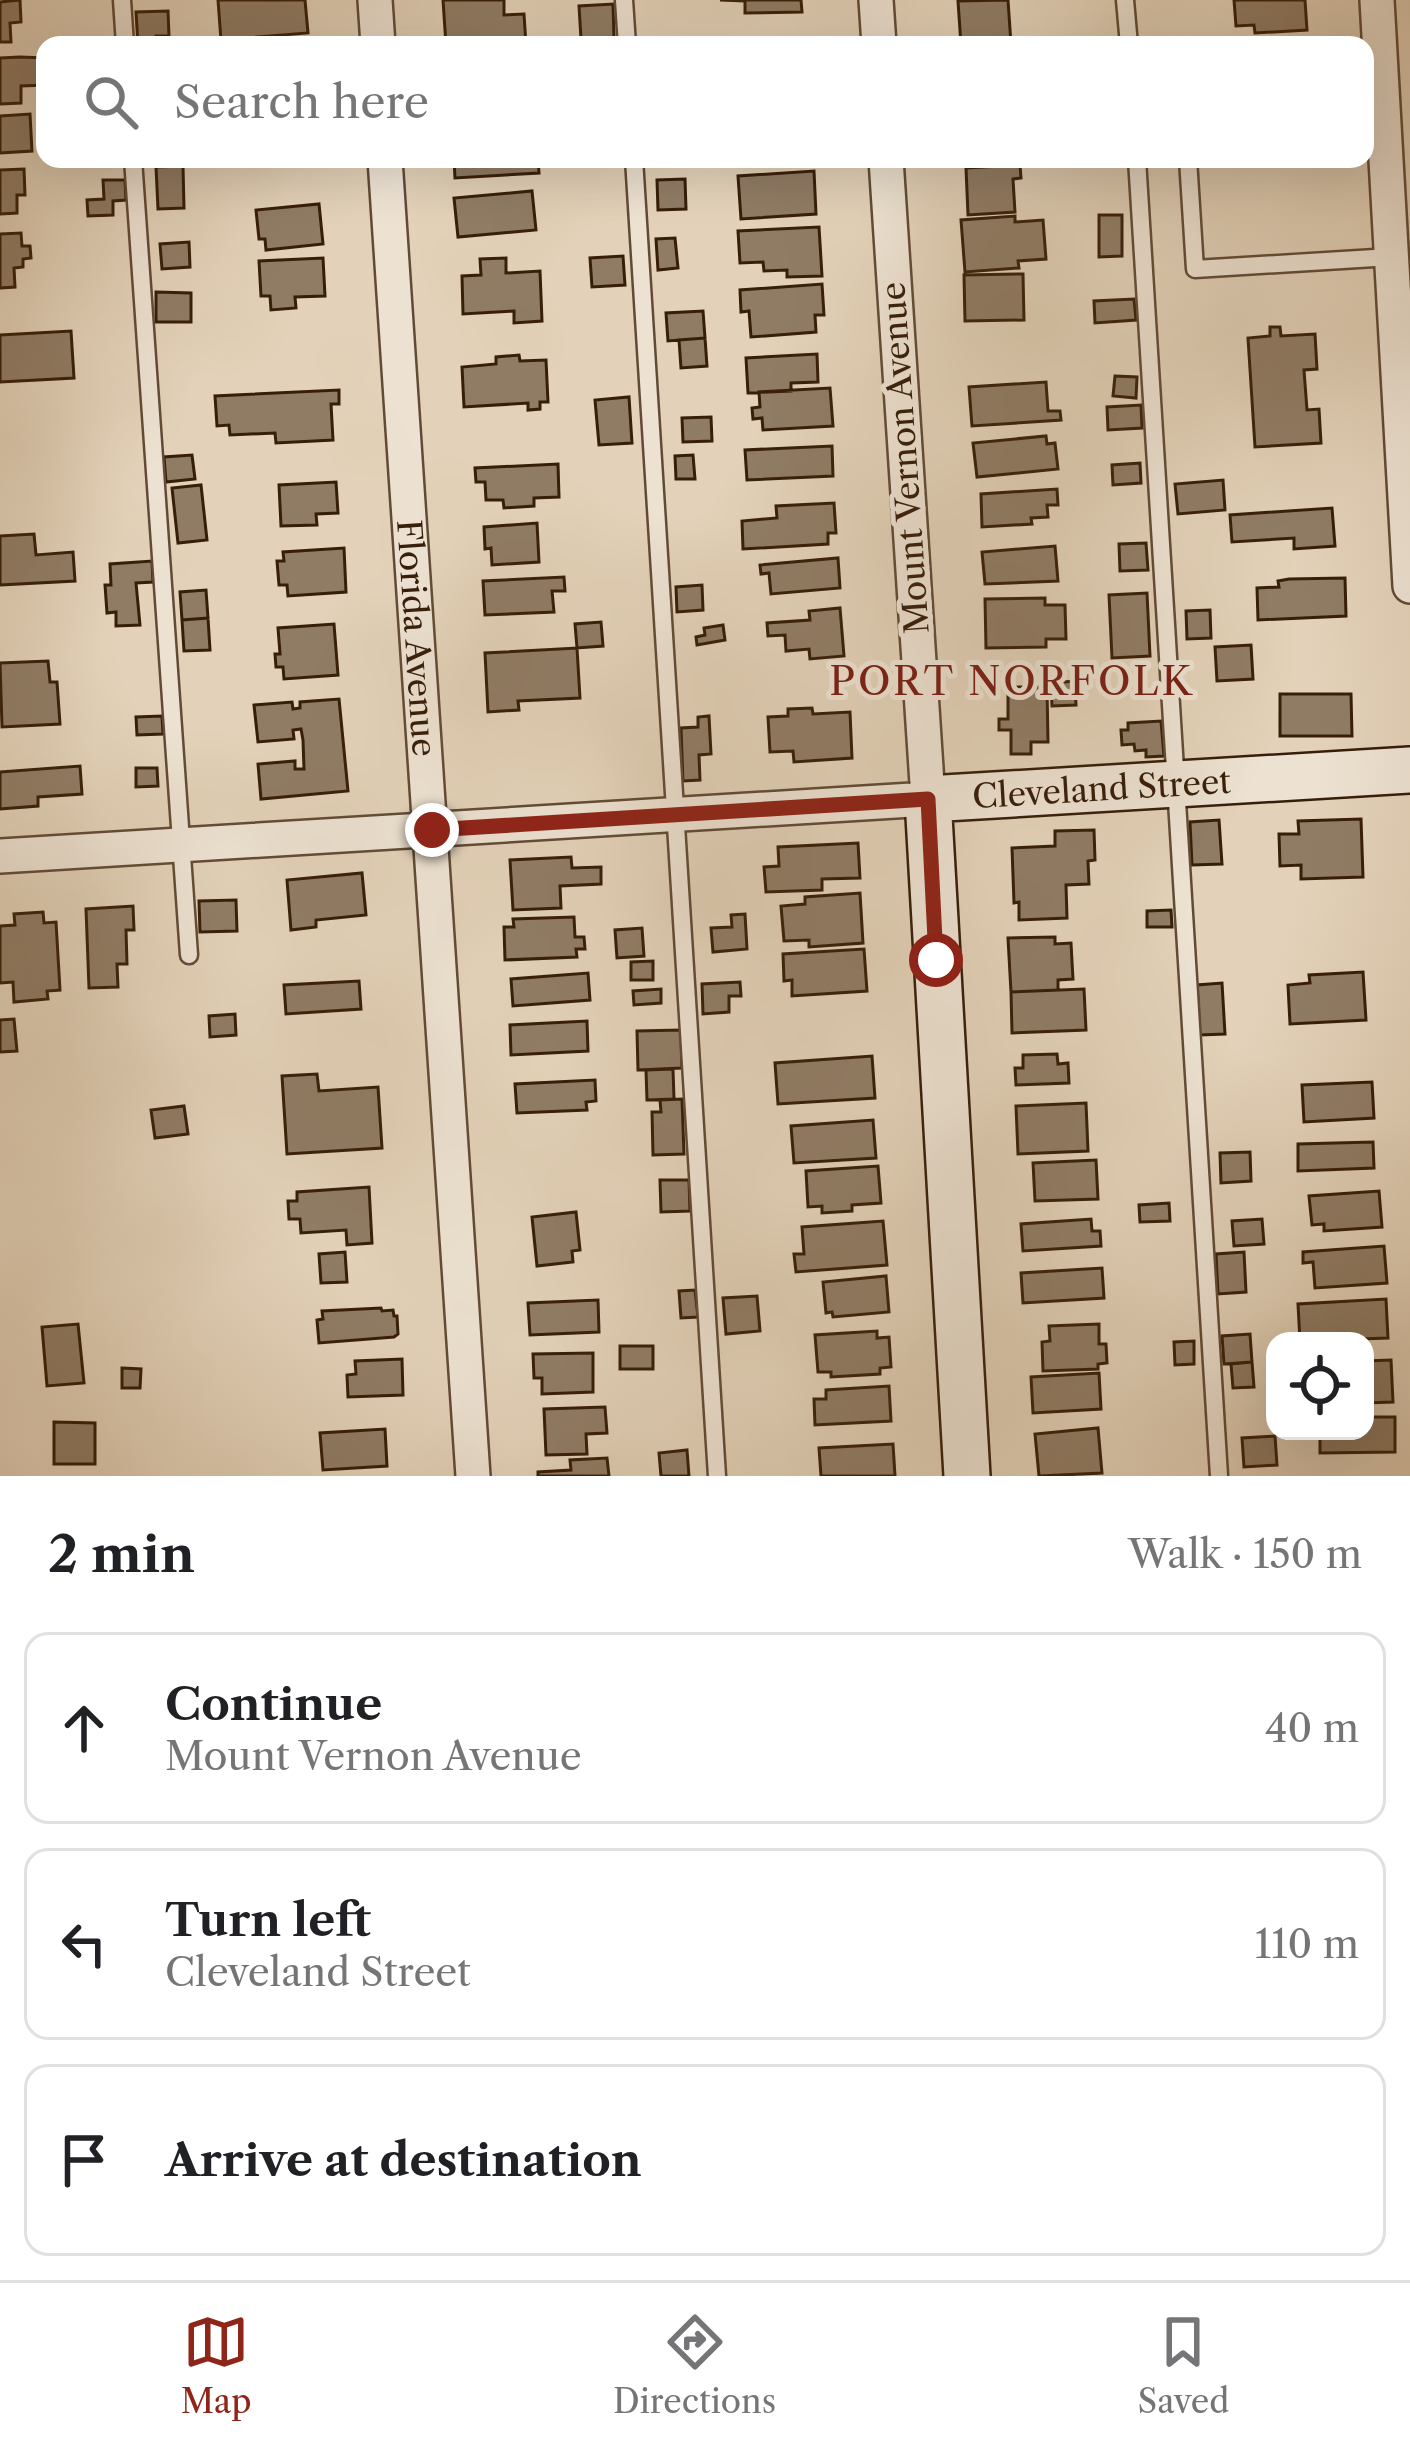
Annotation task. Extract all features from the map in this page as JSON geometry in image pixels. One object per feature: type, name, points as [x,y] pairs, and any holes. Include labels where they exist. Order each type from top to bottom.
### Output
[{"type":"street","points":[[375,0],[377,36]]},
{"type":"street","points":[[876,0],[878,36]]},
{"type":"street","points":[[1374,58],[1377,0]]},
{"type":"street","points":[[1374,88],[1391,257],[1410,586]]},
{"type":"street","name":"Florida Avenue","points":[[386,168],[473,1476]]},
{"type":"street","name":"Mount Vernon Avenue","points":[[887,168],[967,1476]]},
{"type":"street","name":"Cleveland Street","points":[[0,856],[1410,770]]},
{"type":"lane","points":[[122,0],[124,36]]},
{"type":"lane","points":[[624,0],[626,36]]},
{"type":"lane","points":[[1125,0],[1128,36]]},
{"type":"lane","points":[[134,168],[189,955]]},
{"type":"lane","points":[[635,168],[717,1476]]},
{"type":"lane","points":[[1138,168],[1155,412],[1154,492],[1219,1476]]},
{"type":"lane","points":[[1189,168],[1195,269],[1391,257]]},
{"type":"building","points":[[20,0],[21,22],[10,23],[11,42],[0,42],[0,2]]},
{"type":"building","points":[[218,0],[305,0],[308,33],[221,36]]},
{"type":"building","points":[[443,0],[504,0],[504,15],[524,14],[525,36],[445,36]]},
{"type":"building","points":[[720,0],[801,0],[802,12],[745,13],[745,1]]},
{"type":"building","points":[[1008,0],[1010,36],[960,36],[958,1]]},
{"type":"building","points":[[1234,0],[1305,0],[1307,30],[1255,33],[1254,25],[1236,26]]},
{"type":"building","points":[[613,4],[614,36],[581,36],[579,6]]},
{"type":"building","points":[[168,11],[169,36],[137,36],[136,12]]},
{"type":"building","points":[[0,58],[36,58],[36,85],[21,86],[21,103],[0,104]]},
{"type":"building","points":[[30,114],[32,151],[0,153],[0,116]]},
{"type":"building","points":[[156,168],[183,168],[184,208],[158,209]]},
{"type":"building","points":[[454,168],[539,168],[539,173],[455,178]]},
{"type":"building","points":[[966,168],[1020,168],[1021,178],[1013,179],[1015,212],[968,215]]},
{"type":"building","points":[[24,169],[25,195],[17,195],[17,213],[0,214],[0,170]]},
{"type":"building","points":[[814,171],[816,214],[741,219],[738,176]]},
{"type":"building","points":[[685,179],[686,209],[658,210],[657,180]]},
{"type":"building","points":[[103,180],[125,180],[126,200],[113,201],[113,215],[88,216],[87,200],[104,199]]},
{"type":"building","points":[[532,191],[536,230],[458,237],[454,198]]},
{"type":"building","points":[[319,204],[323,244],[266,250],[265,239],[259,239],[256,210]]},
{"type":"building","points":[[1099,215],[1122,215],[1122,256],[1099,257]]},
{"type":"building","points":[[1015,216],[1015,222],[1043,220],[1046,259],[1018,261],[1019,268],[965,272],[961,220]]},
{"type":"building","points":[[819,227],[822,276],[787,277],[787,270],[764,271],[763,262],[740,263],[738,231]]},
{"type":"building","points":[[21,233],[22,246],[30,246],[31,258],[23,259],[23,267],[14,268],[15,287],[0,288],[0,234]]},
{"type":"building","points":[[675,238],[678,268],[658,270],[656,239]]},
{"type":"building","points":[[189,242],[190,267],[162,269],[160,244]]},
{"type":"building","points":[[623,256],[625,285],[592,287],[590,258]]},
{"type":"building","points":[[323,258],[325,296],[295,297],[296,308],[271,310],[270,296],[261,296],[259,261]]},
{"type":"building","points":[[506,258],[506,273],[540,271],[542,321],[514,323],[514,311],[463,314],[462,276],[481,275],[480,259]]},
{"type":"building","points":[[1023,274],[1024,320],[965,321],[964,275]]},
{"type":"building","points":[[822,284],[824,315],[815,315],[816,332],[751,337],[749,311],[741,312],[740,290]]},
{"type":"building","points":[[156,292],[191,293],[191,322],[156,322]]},
{"type":"building","points":[[1134,299],[1136,320],[1095,323],[1094,301]]},
{"type":"building","points":[[703,311],[705,338],[668,341],[666,313]]},
{"type":"building","points":[[1270,327],[1280,327],[1281,336],[1315,334],[1317,369],[1304,370],[1307,410],[1319,409],[1321,443],[1255,447],[1248,338],[1270,336]]},
{"type":"building","points":[[71,331],[74,378],[0,382],[0,335]]},
{"type":"building","points":[[705,338],[707,366],[681,368],[679,340]]},
{"type":"building","points":[[817,354],[818,382],[791,383],[791,391],[748,393],[746,358]]},
{"type":"building","points":[[519,355],[520,361],[546,360],[548,402],[528,410],[528,403],[464,407],[462,367],[496,364],[496,357]]},
{"type":"building","points":[[1115,376],[1137,377],[1136,398],[1113,396]]},
{"type":"building","points":[[1046,382],[1048,411],[1060,411],[1061,420],[972,426],[969,387]]},
{"type":"building","points":[[830,388],[833,426],[763,430],[762,418],[753,419],[752,408],[760,407],[759,392]]},
{"type":"building","points":[[339,390],[339,404],[331,404],[333,440],[276,443],[275,433],[230,435],[229,425],[217,426],[215,396]]},
{"type":"building","points":[[629,397],[632,443],[599,445],[595,400]]},
{"type":"building","points":[[1141,405],[1142,428],[1108,430],[1107,407]]},
{"type":"building","points":[[711,417],[712,441],[683,442],[682,418]]},
{"type":"building","points":[[1046,436],[1047,444],[1055,443],[1058,469],[977,477],[973,443]]},
{"type":"building","points":[[832,446],[833,476],[747,480],[745,450]]},
{"type":"building","points":[[192,455],[195,479],[166,482],[164,457]]},
{"type":"building","points":[[693,455],[695,479],[676,479],[675,456]]},
{"type":"building","points":[[1140,463],[1141,483],[1113,485],[1112,465]]},
{"type":"building","points":[[558,464],[559,497],[534,498],[534,506],[504,508],[503,500],[486,500],[485,482],[476,482],[475,468]]},
{"type":"building","points":[[1223,480],[1225,510],[1178,514],[1175,484]]},
{"type":"building","points":[[336,482],[338,513],[316,514],[317,525],[281,526],[279,485]]},
{"type":"building","points":[[201,485],[207,540],[178,543],[172,488]]},
{"type":"building","points":[[1057,489],[1058,505],[1047,505],[1048,517],[1031,518],[1032,524],[982,527],[981,494]]},
{"type":"building","points":[[834,503],[836,533],[828,533],[828,544],[743,549],[742,521],[777,518],[776,506]]},
{"type":"building","points":[[1332,508],[1335,546],[1294,549],[1294,538],[1232,542],[1230,515]]},
{"type":"building","points":[[537,523],[539,562],[492,565],[484,527]]},
{"type":"building","points":[[34,534],[36,555],[73,552],[75,581],[0,585],[0,536]]},
{"type":"building","points":[[1146,543],[1148,570],[1120,571],[1119,544]]},
{"type":"building","points":[[1055,546],[1058,581],[985,584],[982,552]]},
{"type":"building","points":[[344,548],[346,592],[288,596],[287,585],[279,585],[277,561],[284,561],[283,552]]},
{"type":"building","points":[[838,558],[840,588],[771,594],[769,573],[761,574],[760,565]]},
{"type":"building","points":[[152,561],[153,582],[136,583],[140,625],[116,626],[116,612],[107,613],[105,585],[111,585],[110,564]]},
{"type":"building","points":[[564,577],[565,591],[552,591],[554,612],[485,615],[483,581]]},
{"type":"building","points":[[1345,578],[1346,616],[1258,620],[1257,588],[1279,587],[1278,581],[1289,579]]},
{"type":"building","points":[[702,585],[703,610],[677,612],[676,587]]},
{"type":"building","points":[[206,590],[208,618],[182,620],[180,592]]},
{"type":"building","points":[[1147,593],[1150,656],[1112,658],[1109,595]]},
{"type":"building","points":[[1045,598],[1045,605],[1065,605],[1066,639],[1046,639],[1046,647],[986,648],[985,599]]},
{"type":"building","points":[[840,608],[844,656],[810,659],[809,649],[786,651],[785,635],[768,636],[767,623],[810,620],[809,611]]},
{"type":"building","points":[[1210,610],[1211,638],[1187,639],[1186,611]]},
{"type":"building","points":[[208,618],[210,650],[184,651],[182,620]]},
{"type":"building","points":[[601,622],[603,646],[577,648],[575,624]]},
{"type":"building","points":[[334,624],[338,675],[284,679],[283,667],[276,667],[278,628]]},
{"type":"building","points":[[723,625],[725,640],[697,645],[696,637],[705,635],[704,628]]},
{"type":"building","points":[[1251,645],[1253,679],[1217,681],[1215,647]]},
{"type":"building","points":[[577,648],[580,698],[518,701],[519,710],[488,712],[485,653]]},
{"type":"building","points":[[48,661],[50,682],[57,682],[60,724],[2,727],[0,663]]},
{"type":"building","points":[[1075,681],[1076,705],[1052,706],[1051,683]]},
{"type":"building","points":[[1008,687],[1047,687],[1048,742],[1031,742],[1031,754],[1011,754],[1011,730],[999,730],[999,719],[1008,719]]},
{"type":"building","points":[[1280,694],[1351,694],[1352,736],[1280,736]]},
{"type":"building","points":[[339,699],[348,791],[261,799],[258,764],[295,761],[295,769],[304,769],[303,740],[301,729],[293,730],[294,739],[258,742],[254,705],[292,702],[293,709],[300,708],[300,702]]},
{"type":"building","points":[[812,708],[813,714],[850,712],[852,758],[794,762],[793,751],[770,752],[768,717],[788,716],[788,709]]},
{"type":"building","points":[[162,716],[163,734],[137,735],[136,717]]},
{"type":"building","points":[[709,716],[711,754],[699,755],[700,780],[683,781],[681,728],[698,727],[698,717]]},
{"type":"building","points":[[1161,721],[1164,756],[1146,757],[1146,750],[1135,751],[1134,744],[1122,745],[1121,730],[1128,730],[1128,723]]},
{"type":"building","points":[[80,766],[82,794],[38,797],[38,806],[0,809],[0,772]]},
{"type":"building","points":[[136,768],[157,768],[158,786],[136,787]]},
{"type":"building","points":[[1361,819],[1363,877],[1301,879],[1301,865],[1280,866],[1279,834],[1299,834],[1298,821]]},
{"type":"building","points":[[1219,820],[1222,864],[1192,865],[1190,822]]},
{"type":"building","points":[[1094,830],[1095,860],[1088,861],[1089,884],[1066,885],[1067,918],[1019,920],[1012,848],[1055,846],[1055,831]]},
{"type":"building","points":[[858,843],[860,878],[822,879],[822,890],[766,892],[764,867],[779,866],[778,847]]},
{"type":"building","points":[[571,857],[572,868],[601,867],[601,884],[560,886],[561,908],[513,910],[510,860]]},
{"type":"building","points":[[362,873],[366,915],[316,920],[316,927],[291,930],[287,880]]},
{"type":"building","points":[[860,893],[863,943],[809,947],[809,940],[784,941],[781,906],[805,904],[805,897]]},
{"type":"building","points":[[236,900],[237,931],[200,932],[199,901]]},
{"type":"building","points":[[133,906],[134,930],[126,930],[127,964],[117,964],[118,987],[89,988],[86,909]]},
{"type":"building","points":[[1171,910],[1172,927],[1147,927],[1147,911]]},
{"type":"building","points":[[43,912],[44,923],[56,922],[60,990],[47,991],[48,999],[14,1002],[13,982],[0,983],[0,926],[15,925],[14,914]]},
{"type":"building","points":[[745,914],[747,949],[713,952],[711,928],[732,927],[731,915]]},
{"type":"building","points":[[574,917],[575,937],[584,937],[585,949],[576,949],[577,957],[505,960],[504,927],[514,927],[513,919]]},
{"type":"building","points":[[642,928],[644,956],[617,958],[615,930]]},
{"type":"building","points":[[1055,937],[1055,944],[1071,943],[1073,979],[1058,980],[1058,990],[1011,992],[1008,938]]},
{"type":"building","points":[[864,949],[867,991],[792,996],[792,980],[784,981],[783,954]]},
{"type":"building","points":[[653,961],[653,980],[631,980],[631,962]]},
{"type":"building","points":[[1363,972],[1366,1020],[1290,1024],[1288,985],[1310,983],[1309,975]]},
{"type":"building","points":[[588,973],[590,1000],[513,1006],[511,979]]},
{"type":"building","points":[[359,981],[361,1009],[286,1014],[284,985]]},
{"type":"building","points":[[740,982],[741,996],[729,996],[729,1012],[703,1014],[702,984]]},
{"type":"building","points":[[1222,983],[1225,1034],[1200,1035],[1197,985]]},
{"type":"building","points":[[661,989],[661,1003],[634,1005],[633,991]]},
{"type":"building","points":[[1084,989],[1086,1030],[1012,1033],[1011,992]]},
{"type":"building","points":[[235,1014],[236,1035],[210,1037],[209,1016]]},
{"type":"building","points":[[14,1019],[17,1051],[0,1052],[0,1020]]},
{"type":"building","points":[[587,1021],[588,1051],[511,1055],[510,1025]]},
{"type":"building","points":[[681,1030],[682,1068],[638,1070],[637,1031]]},
{"type":"building","points":[[1057,1054],[1058,1064],[1068,1063],[1069,1083],[1016,1085],[1015,1068],[1023,1068],[1023,1055]]},
{"type":"building","points":[[872,1056],[875,1098],[778,1104],[775,1063]]},
{"type":"building","points":[[673,1069],[674,1099],[647,1100],[646,1070]]},
{"type":"building","points":[[317,1074],[319,1091],[378,1087],[382,1148],[287,1154],[282,1076]]},
{"type":"building","points":[[595,1080],[596,1101],[586,1102],[587,1110],[517,1113],[515,1084]]},
{"type":"building","points":[[1372,1082],[1374,1118],[1304,1122],[1302,1085]]},
{"type":"building","points":[[682,1099],[684,1154],[653,1155],[652,1112],[661,1112],[660,1100]]},
{"type":"building","points":[[1086,1103],[1088,1151],[1018,1154],[1016,1106]]},
{"type":"building","points":[[184,1106],[188,1134],[155,1138],[151,1110]]},
{"type":"building","points":[[873,1120],[876,1158],[794,1163],[791,1126]]},
{"type":"building","points":[[1373,1142],[1374,1168],[1298,1171],[1298,1144]]},
{"type":"building","points":[[1250,1152],[1251,1181],[1221,1183],[1220,1153]]},
{"type":"building","points":[[1096,1160],[1098,1199],[1035,1201],[1033,1163]]},
{"type":"building","points":[[878,1166],[881,1203],[822,1213],[822,1206],[808,1207],[806,1171]]},
{"type":"building","points":[[660,1180],[689,1180],[690,1211],[661,1212]]},
{"type":"building","points":[[369,1187],[372,1243],[347,1245],[346,1230],[301,1233],[300,1219],[289,1219],[288,1201],[297,1201],[297,1192]]},
{"type":"building","points":[[1379,1191],[1382,1227],[1324,1231],[1324,1224],[1312,1225],[1309,1196]]},
{"type":"building","points":[[1169,1203],[1170,1221],[1140,1222],[1139,1205]]},
{"type":"building","points":[[576,1212],[580,1250],[572,1251],[573,1262],[537,1266],[532,1217]]},
{"type":"building","points":[[1091,1219],[1092,1231],[1100,1231],[1101,1246],[1023,1251],[1021,1224]]},
{"type":"building","points":[[1262,1219],[1264,1244],[1234,1246],[1232,1221]]},
{"type":"building","points":[[883,1221],[887,1265],[796,1272],[794,1254],[804,1254],[802,1227]]},
{"type":"building","points":[[1384,1246],[1387,1283],[1315,1288],[1313,1262],[1303,1263],[1303,1252]]},
{"type":"building","points":[[345,1252],[347,1282],[321,1283],[319,1254]]},
{"type":"building","points":[[1244,1252],[1246,1292],[1218,1294],[1216,1254]]},
{"type":"building","points":[[1102,1268],[1104,1298],[1023,1303],[1021,1273]]},
{"type":"building","points":[[886,1276],[889,1312],[833,1317],[832,1312],[826,1313],[823,1282]]},
{"type":"building","points":[[695,1290],[698,1317],[681,1318],[679,1291]]},
{"type":"building","points":[[757,1296],[760,1331],[726,1334],[723,1298]]},
{"type":"building","points":[[1386,1299],[1388,1338],[1374,1338],[1374,1332],[1300,1332],[1298,1304]]},
{"type":"building","points":[[598,1300],[599,1332],[530,1335],[528,1303]]},
{"type":"building","points":[[381,1308],[397,1316],[394,1337],[319,1343],[317,1320],[323,1319],[322,1311]]},
{"type":"building","points":[[78,1324],[84,1383],[47,1386],[42,1327]]},
{"type":"building","points":[[1099,1324],[1099,1344],[1106,1344],[1107,1363],[1098,1364],[1098,1369],[1043,1371],[1042,1342],[1050,1341],[1049,1326]]},
{"type":"building","points":[[877,1331],[877,1338],[889,1337],[891,1367],[880,1368],[880,1374],[831,1377],[831,1372],[818,1372],[815,1335]]},
{"type":"building","points":[[1250,1334],[1252,1362],[1224,1364],[1222,1336]]},
{"type":"building","points":[[1194,1341],[1194,1364],[1175,1365],[1174,1342]]},
{"type":"building","points":[[620,1346],[653,1346],[653,1369],[620,1369]]},
{"type":"building","points":[[593,1353],[593,1392],[542,1394],[542,1378],[534,1378],[533,1354]]},
{"type":"building","points":[[402,1359],[403,1395],[348,1397],[347,1375],[356,1374],[355,1361]]},
{"type":"building","points":[[1391,1360],[1393,1402],[1374,1403],[1374,1361]]},
{"type":"building","points":[[1252,1362],[1254,1387],[1233,1388],[1231,1364]]},
{"type":"building","points":[[122,1368],[141,1369],[140,1388],[122,1388]]},
{"type":"building","points":[[1099,1373],[1101,1409],[1033,1413],[1031,1377]]},
{"type":"building","points":[[889,1386],[891,1421],[815,1425],[814,1399],[826,1399],[826,1390]]},
{"type":"building","points":[[605,1407],[607,1433],[586,1434],[587,1454],[546,1455],[544,1409]]},
{"type":"building","points":[[1374,1417],[1395,1417],[1395,1452],[1320,1453],[1320,1440],[1374,1440]]},
{"type":"building","points":[[54,1422],[95,1423],[95,1464],[54,1464]]},
{"type":"building","points":[[1098,1428],[1102,1473],[1039,1476],[1035,1434]]},
{"type":"building","points":[[385,1429],[387,1466],[323,1470],[320,1433]]},
{"type":"building","points":[[1242,1438],[1275,1440],[1277,1465],[1244,1467]]},
{"type":"building","points":[[893,1444],[895,1476],[821,1476],[819,1448]]},
{"type":"building","points":[[687,1450],[689,1476],[661,1476],[659,1453]]},
{"type":"building","points":[[607,1458],[609,1476],[538,1476],[538,1472],[571,1470],[570,1460]]},
{"type":"district","name":"PORT NORFOLK","points":[[1012,681]]},
{"type":"route","points":[[432,830],[928,799],[936,960]]}]
